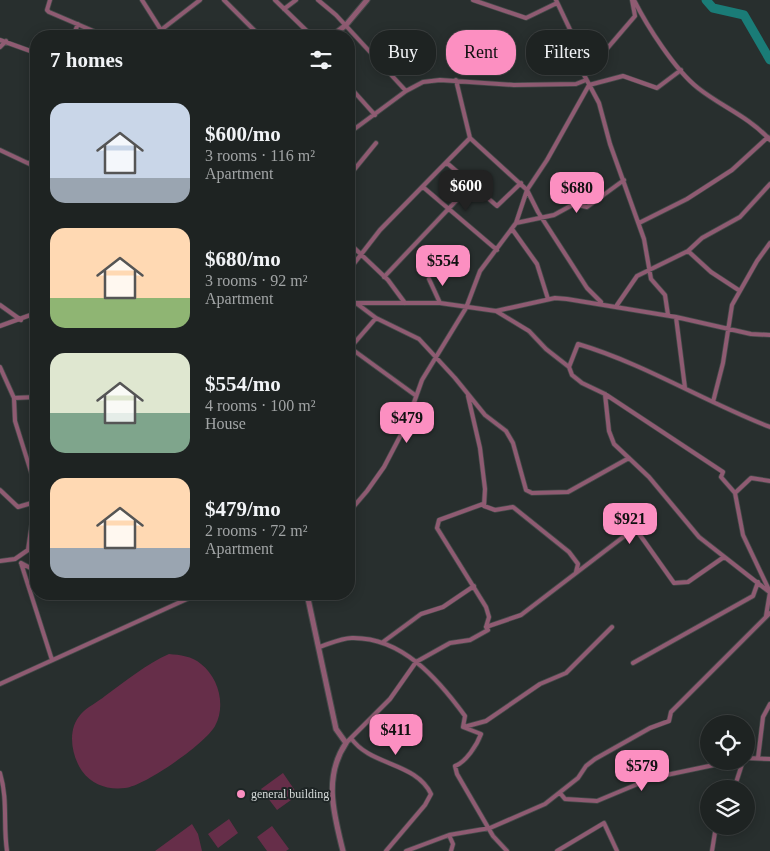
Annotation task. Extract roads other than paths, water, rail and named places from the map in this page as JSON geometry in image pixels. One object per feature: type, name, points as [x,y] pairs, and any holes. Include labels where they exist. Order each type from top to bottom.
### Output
[{"type":"street","points":[[50,0],[48,11],[92,30]]},
{"type":"street","points":[[143,0],[161,30],[200,0]]},
{"type":"street","points":[[224,0],[254,30]]},
{"type":"street","points":[[275,0],[306,30]]},
{"type":"street","points":[[284,9],[296,0]]},
{"type":"street","points":[[318,0],[351,30]]},
{"type":"street","points":[[340,30],[367,0]]},
{"type":"street","points":[[473,0],[526,18],[556,2],[570,30]]},
{"type":"street","points":[[633,0],[681,70],[700,89],[749,119],[769,139],[732,170],[687,199],[639,223]]},
{"type":"street","points":[[608,48],[635,16],[633,0]]},
{"type":"street","points":[[75,30],[78,24]]},
{"type":"street","points":[[355,35],[406,91]]},
{"type":"street","points":[[0,40],[30,51]]},
{"type":"street","points":[[0,47],[6,41]]},
{"type":"street","points":[[355,505],[367,492],[384,467],[406,425],[416,395],[436,357],[466,308],[480,271],[516,223],[528,190],[548,160],[589,85],[623,76],[657,88],[681,70]]},
{"type":"street","points":[[584,75],[599,103],[610,144],[639,223],[650,280],[665,295],[668,315]]},
{"type":"street","points":[[355,130],[406,91],[423,82],[456,80],[514,85],[572,84],[586,80]]},
{"type":"street","points":[[456,80],[470,138],[528,190],[587,288],[602,303]]},
{"type":"street","points":[[355,93],[375,115]]},
{"type":"street","points":[[355,262],[380,230],[470,138]]},
{"type":"street","points":[[355,169],[376,143]]},
{"type":"street","points":[[0,150],[30,163]]},
{"type":"street","points":[[447,162],[497,206],[520,183]]},
{"type":"street","points":[[516,223],[554,215],[576,204],[586,207],[624,180]]},
{"type":"street","points":[[384,277],[449,211],[472,184]]},
{"type":"street","points":[[617,305],[637,276],[649,268],[688,251],[702,238],[740,217],[770,184]]},
{"type":"street","points":[[423,187],[496,250]]},
{"type":"street","points":[[512,229],[538,264],[548,300]]},
{"type":"street","points":[[714,402],[723,364],[732,305],[770,243]]},
{"type":"street","points":[[355,248],[384,277],[405,304]]},
{"type":"street","points":[[688,251],[711,272],[740,291]]},
{"type":"street","points":[[429,279],[440,303]]},
{"type":"street","points":[[356,303],[440,303],[496,311],[567,298],[668,315],[728,330],[770,335]]},
{"type":"street","points":[[356,303],[376,318],[414,336],[436,357],[485,415],[510,436],[526,490],[532,493],[568,492],[629,458]]},
{"type":"street","points":[[0,305],[21,320]]},
{"type":"street","points":[[406,851],[449,835],[490,828],[545,804],[560,793],[595,759],[650,728],[669,721],[671,712],[768,614],[770,592],[743,535],[735,493],[721,477],[723,472],[605,394],[582,383],[572,375],[569,367],[546,349],[529,331],[496,311]]},
{"type":"street","points":[[0,326],[30,315]]},
{"type":"street","points":[[676,317],[685,388]]},
{"type":"street","points":[[355,341],[376,318]]},
{"type":"street","points":[[569,367],[578,344],[685,388],[770,427]]},
{"type":"street","points":[[355,351],[416,395]]},
{"type":"street","points":[[0,367],[14,398],[15,421],[30,470]]},
{"type":"street","points":[[468,394],[480,448],[485,492],[484,504]]},
{"type":"street","points":[[605,394],[610,439],[666,497],[690,529],[770,592]]},
{"type":"street","points":[[14,398],[30,397]]},
{"type":"street","points":[[735,493],[751,478],[770,481]]},
{"type":"street","points":[[0,490],[18,506],[30,503]]},
{"type":"street","points":[[343,851],[331,800],[339,754],[346,743],[390,699],[416,662],[450,643],[479,636],[488,630],[486,627],[489,617],[487,610],[437,525],[442,519],[484,504],[495,510],[513,507],[569,552],[578,564],[576,572]]},
{"type":"street","points":[[486,627],[521,615],[635,528],[674,583],[688,582],[724,557]]},
{"type":"street","points":[[0,561],[15,558],[26,552],[30,547]]},
{"type":"street","points":[[15,558],[30,568]]},
{"type":"street","points":[[21,563],[30,591]]},
{"type":"street","points":[[633,662],[752,596],[758,582]]},
{"type":"street","points":[[382,642],[422,614],[443,607],[474,586]]},
{"type":"street","points":[[33,600],[52,660]]},
{"type":"street","points":[[0,684],[185,600]]},
{"type":"street","points":[[308,600],[336,728],[346,743]]},
{"type":"street","points":[[463,727],[486,720],[540,684],[566,673],[612,626]]},
{"type":"street","points":[[319,647],[349,638],[382,642],[403,652],[433,677],[453,701],[465,716],[463,727]]},
{"type":"street","points":[[770,704],[762,717],[758,758],[770,759]]},
{"type":"street","points":[[463,727],[481,734],[477,744],[462,763],[455,766],[457,774],[493,836],[507,851]]},
{"type":"street","points":[[351,738],[356,745],[386,762],[406,769],[431,794],[425,805],[386,851]]},
{"type":"street","points":[[560,793],[565,799],[597,801],[652,778],[700,768]]},
{"type":"street","points":[[0,773],[6,802],[4,832],[7,851]]},
{"type":"street","points":[[557,851],[604,823],[617,851]]},
{"type":"street","points":[[449,835],[454,844],[451,851]]},
{"type":"street","points":[[712,851],[715,835]]},
{"type":"waterway","points":[[706,0],[713,8],[744,15],[770,60]]},
{"type":"place","name":"general building","points":[[241,794]]}]
